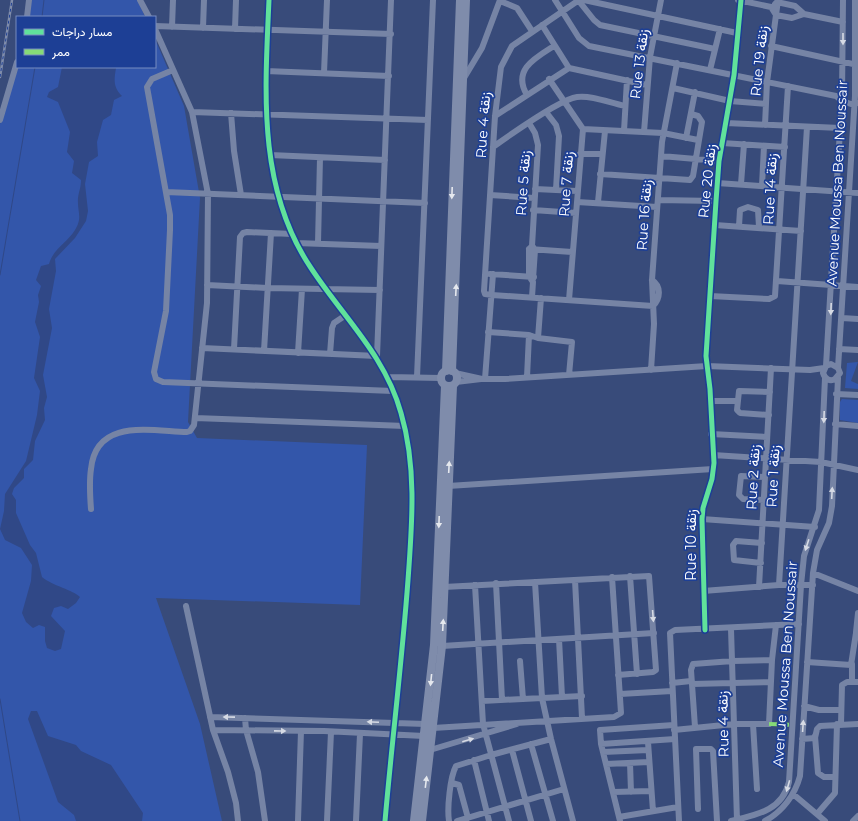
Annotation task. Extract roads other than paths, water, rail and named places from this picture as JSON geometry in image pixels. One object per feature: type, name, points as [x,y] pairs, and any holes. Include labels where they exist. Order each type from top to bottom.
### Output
[{"type":"main road","points":[[414,821],[424,736],[429,726],[442,646],[451,384],[448,373],[460,0]]},
{"type":"main road","points":[[422,821],[430,750],[429,726],[451,384],[448,373],[464,78],[466,0]]},
{"type":"street","points":[[26,16],[30,0]]},
{"type":"street","points":[[140,0],[148,16]]},
{"type":"street","points":[[172,27],[173,0]]},
{"type":"street","points":[[203,28],[204,0]]},
{"type":"street","points":[[235,29],[236,0]]},
{"type":"street","points":[[268,0],[266,114],[270,155],[278,197],[296,243],[325,289],[377,356],[388,377],[405,426],[409,448],[411,515],[405,617],[392,736],[385,821]]},
{"type":"street","points":[[324,74],[326,0]]},
{"type":"street","points":[[377,356],[382,202],[392,0]]},
{"type":"street","points":[[417,377],[433,0]]},
{"type":"street","points":[[554,0],[579,38],[589,46],[650,57],[836,96],[842,101],[856,101]]},
{"type":"street","points":[[578,0],[594,20],[600,25],[715,49]]},
{"type":"street","name":"Rue 4 زنقة","points":[[492,295],[485,294],[484,291],[498,75],[503,61],[512,46],[532,30],[563,12],[578,0]]},
{"type":"street","points":[[584,0],[737,33]]},
{"type":"street","name":"Rue 13 زنقة","points":[[644,132],[650,57],[661,0]]},
{"type":"street","points":[[740,0],[771,7],[776,15],[792,18],[804,14],[843,22]]},
{"type":"street","name":"Rue 20 زنقة","points":[[707,366],[717,183],[719,161],[734,75],[740,0]]},
{"type":"street","name":"Avenue Moussa Ben Noussair","points":[[825,367],[832,285],[842,101],[843,0]]},
{"type":"street","name":"Avenue Moussa Ben Noussair","points":[[838,368],[848,192],[856,101],[855,0]]},
{"type":"street","points":[[464,78],[482,48],[500,1],[517,8],[532,30]]},
{"type":"street","points":[[771,7],[778,1],[795,6],[804,14]]},
{"type":"street","name":"Rue 19 زنقة","points":[[765,125],[767,82],[778,1]]},
{"type":"street","points":[[542,25],[568,68]]},
{"type":"street","points":[[156,27],[267,29],[390,34]]},
{"type":"street","points":[[91,510],[91,469],[93,458],[100,442],[118,432],[131,430],[190,430],[195,418],[207,285],[208,194],[192,112],[156,29]]},
{"type":"street","points":[[710,70],[720,29]]},
{"type":"street","points":[[527,95],[521,85],[528,66],[532,60],[554,46]]},
{"type":"street","points":[[771,46],[843,60],[856,64]]},
{"type":"street","name":"Rue 16 زنقة","points":[[651,370],[654,324],[652,280],[659,178],[663,133],[677,63]]},
{"type":"street","points":[[0,120],[16,65]]},
{"type":"street","points":[[495,116],[549,79],[568,68],[647,84]]},
{"type":"street","points":[[173,70],[152,79],[147,86],[170,216],[169,285],[166,312],[154,372],[156,379],[160,381],[198,383],[393,391]]},
{"type":"street","points":[[266,71],[389,76]]},
{"type":"street","points":[[549,79],[565,101],[582,129],[663,133],[698,140]]},
{"type":"street","points":[[624,131],[627,80]]},
{"type":"street","name":"Rue 14 زنقة","points":[[710,296],[769,299],[773,298],[776,292],[788,86]]},
{"type":"street","points":[[672,88],[730,100],[766,104]]},
{"type":"street","points":[[686,138],[695,92]]},
{"type":"street","points":[[836,96],[842,92],[856,101]]},
{"type":"street","points":[[493,147],[546,112],[565,101],[576,97],[584,97],[625,106]]},
{"type":"street","points":[[192,112],[428,120]]},
{"type":"street","points":[[546,112],[556,125],[559,136],[556,190]]},
{"type":"street","points":[[231,113],[234,151],[241,195]]},
{"type":"street","points":[[600,174],[686,180],[693,176],[702,122],[698,116],[691,114]]},
{"type":"street","name":"Rue 5 زنقة","points":[[529,123],[535,133],[538,145],[533,210],[532,297]]},
{"type":"street","points":[[726,123],[840,128]]},
{"type":"street","points":[[791,369],[808,127]]},
{"type":"street","name":"Rue 7 زنقة","points":[[570,300],[572,252],[577,202],[576,191],[582,129]]},
{"type":"street","points":[[598,202],[605,130]]},
{"type":"street","points":[[722,143],[785,147]]},
{"type":"street","points":[[741,184],[744,144]]},
{"type":"street","points":[[762,186],[764,146]]},
{"type":"street","points":[[580,154],[602,154]]},
{"type":"street","points":[[270,155],[385,160]]},
{"type":"street","points":[[661,156],[719,161]]},
{"type":"street","points":[[318,243],[320,158]]},
{"type":"street","points":[[717,183],[858,193]]},
{"type":"street","points":[[535,189],[576,191]]},
{"type":"street","points":[[166,192],[425,203]]},
{"type":"street","points":[[490,196],[534,198]]},
{"type":"street","points":[[658,200],[716,201]]},
{"type":"street","points":[[577,202],[598,202],[657,207]]},
{"type":"street","points":[[739,226],[740,210],[748,207],[758,210],[759,228]]},
{"type":"street","points":[[533,210],[576,213]]},
{"type":"street","points":[[715,225],[801,230]]},
{"type":"street","points":[[234,349],[240,237],[243,233],[247,232],[292,234]]},
{"type":"street","points":[[264,351],[271,233]]},
{"type":"street","points":[[296,243],[381,246]]},
{"type":"street","points":[[532,248],[572,252]]},
{"type":"street","points":[[485,274],[532,277]]},
{"type":"street","points":[[483,379],[494,274]]},
{"type":"street","points":[[777,281],[858,287]]},
{"type":"street","points":[[207,285],[267,288],[380,290]]},
{"type":"street","points":[[298,353],[302,289]]},
{"type":"street","points":[[492,295],[653,306]]},
{"type":"street","points":[[538,338],[541,298]]},
{"type":"street","points":[[330,354],[332,328],[334,323],[346,315]]},
{"type":"street","points":[[842,318],[858,319]]},
{"type":"street","points":[[488,332],[529,335],[538,338],[572,342],[569,375]]},
{"type":"street","points":[[527,377],[529,335]]},
{"type":"street","points":[[202,348],[377,356]]},
{"type":"street","points":[[839,349],[858,350]]},
{"type":"street","points":[[451,384],[483,379],[707,366],[810,370],[825,367],[831,364],[838,368],[840,373],[838,378],[830,380],[810,370]]},
{"type":"street","name":"Rue 10 زنقة","points":[[705,630],[702,519],[704,502],[714,469],[711,434],[711,401],[707,366]]},
{"type":"street","points":[[825,367],[825,377]]},
{"type":"street","name":"Rue 2 زنقة","points":[[759,586],[771,368]]},
{"type":"street","name":"Rue 1 زنقة","points":[[779,585],[791,369]]},
{"type":"street","points":[[388,377],[417,377],[448,373],[483,379]]},
{"type":"street","name":"Avenue Moussa Ben Noussair","points":[[734,820],[768,811],[777,805],[785,794],[790,782],[801,585],[804,556],[819,510],[825,377]]},
{"type":"street","name":"Avenue Moussa Ben Noussair","points":[[767,820],[782,808],[793,794],[800,776],[813,573],[817,550],[827,528],[831,514],[838,378]]},
{"type":"street","points":[[769,415],[739,412],[737,410],[737,401],[738,393],[741,391],[770,392]]},
{"type":"street","points":[[836,394],[858,395]]},
{"type":"street","points":[[711,401],[737,401]]},
{"type":"street","points":[[195,418],[405,426]]},
{"type":"street","points":[[835,424],[858,426]]},
{"type":"street","points":[[711,434],[767,437]]},
{"type":"street","points":[[713,455],[821,462],[858,470]]},
{"type":"street","points":[[448,486],[714,469]]},
{"type":"street","points":[[764,500],[743,499],[739,495],[739,490],[741,476],[765,477]]},
{"type":"street","points":[[702,519],[815,526]]},
{"type":"street","points":[[761,563],[734,560],[734,545],[736,541],[762,543]]},
{"type":"street","points":[[813,573],[858,590]]},
{"type":"street","points":[[444,587],[648,575],[651,578],[656,670],[653,672],[618,675]]},
{"type":"street","points":[[630,576],[637,674]]},
{"type":"street","points":[[210,717],[394,723],[429,726],[525,722],[618,715],[622,710],[615,636],[612,577]]},
{"type":"street","points":[[575,580],[582,718]]},
{"type":"street","points":[[534,582],[542,698],[546,720],[573,821]]},
{"type":"street","points":[[496,583],[502,700]]},
{"type":"street","points":[[475,585],[483,724],[509,821]]},
{"type":"street","points":[[703,591],[759,586],[813,585]]},
{"type":"street","points":[[186,606],[213,730],[228,772],[236,803],[238,821]]},
{"type":"street","points":[[817,814],[834,795],[842,685],[847,682],[855,682],[852,664],[856,657],[858,613]]},
{"type":"street","points":[[679,821],[670,633],[675,630],[731,629],[799,624]]},
{"type":"street","points":[[678,807],[620,819],[601,744],[601,729],[769,724],[772,660],[776,625]]},
{"type":"street","name":"Rue 4 زنقة","points":[[731,629],[734,684],[734,820]]},
{"type":"street","points":[[442,646],[654,633]]},
{"type":"street","points":[[559,639],[562,697]]},
{"type":"street","points":[[695,727],[691,683],[691,670],[693,664],[772,660]]},
{"type":"street","points":[[520,661],[522,699]]},
{"type":"street","points":[[807,662],[852,664]]},
{"type":"street","points":[[672,683],[734,684],[771,682]]},
{"type":"street","points":[[620,694],[672,691]]},
{"type":"street","points":[[482,701],[582,696]]},
{"type":"street","points":[[804,706],[819,710],[841,710]]},
{"type":"street","points":[[245,718],[246,730],[258,772],[265,821]]},
{"type":"street","points":[[430,750],[525,722]]},
{"type":"street","points":[[753,724],[757,789]]},
{"type":"street","points":[[835,777],[824,777],[818,773],[815,736],[818,727],[839,724],[858,724]]},
{"type":"street","points":[[213,730],[301,731],[392,736],[424,736]]},
{"type":"street","points":[[298,821],[301,731]]},
{"type":"street","points":[[327,821],[331,732]]},
{"type":"street","points":[[356,821],[360,734]]},
{"type":"street","points":[[802,739],[812,739],[815,736]]},
{"type":"street","points":[[448,821],[452,783],[456,766],[491,754],[512,750],[551,739]]},
{"type":"street","points":[[601,744],[675,739]]},
{"type":"street","points":[[648,742],[653,811]]},
{"type":"street","points":[[531,744],[553,821]]},
{"type":"street","points":[[698,809],[696,749],[711,749],[713,751],[717,821]]},
{"type":"street","points":[[512,750],[531,821]]},
{"type":"street","points":[[603,752],[648,750]]},
{"type":"street","points":[[474,760],[489,821]]},
{"type":"street","points":[[606,764],[649,762]]},
{"type":"street","points":[[630,763],[631,792]]},
{"type":"street","points":[[452,783],[459,785],[468,818]]},
{"type":"street","points":[[458,821],[564,789]]},
{"type":"street","points":[[613,792],[651,791]]},
{"type":"street","points":[[793,794],[825,821]]},
{"type":"street","points":[[756,815],[760,821]]},
{"type":"waterway","points":[[42,16],[44,0]]},
{"type":"waterway","points":[[0,275],[35,68]]},
{"type":"waterway","points":[[0,699],[20,821]]},
{"type":"railway","points":[[0,77],[12,0]]}]
